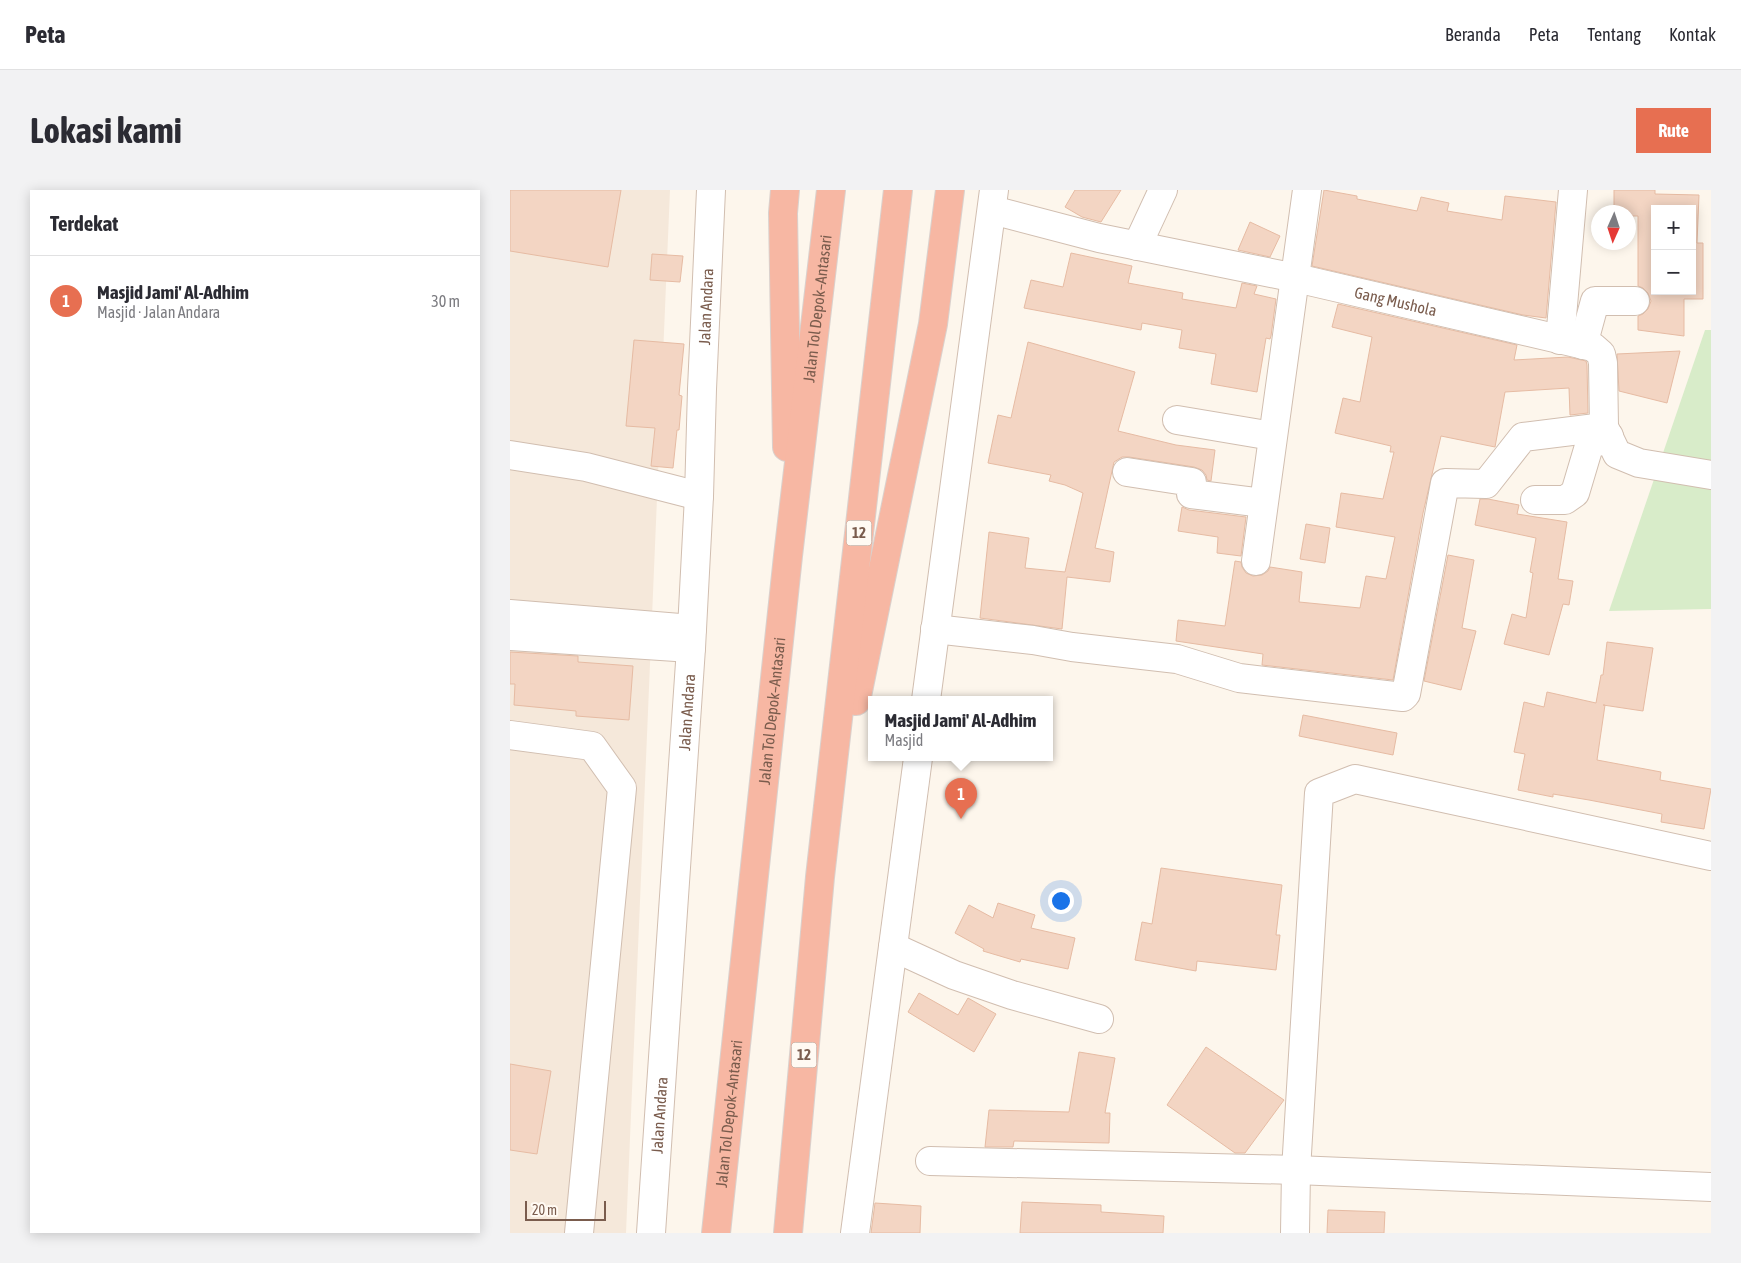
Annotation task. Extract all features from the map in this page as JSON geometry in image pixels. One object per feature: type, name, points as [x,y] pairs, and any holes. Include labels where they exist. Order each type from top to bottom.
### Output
[{"type":"highway","points":[[785,190],[782,213],[788,556]]},
{"type":"highway","name":"Jalan Tol Depok–Antasari","points":[[716,1233],[788,556],[831,190]]},
{"type":"highway","name":"12","points":[[788,1233],[820,877],[898,190]]},
{"type":"highway","points":[[820,877],[933,324],[950,190]]},
{"type":"street","name":"Jalan Andara","points":[[651,1233],[691,638],[699,496],[711,190]]},
{"type":"street","points":[[1137,246],[1163,190]]},
{"type":"street","points":[[1256,561],[1307,190]]},
{"type":"street","points":[[1568,190],[1572,343]]},
{"type":"street","points":[[927,696],[993,200]]},
{"type":"street","name":"Gang Mushola","points":[[993,200],[1099,238],[1296,278],[1593,347],[1601,354],[1603,363],[1607,432]]},
{"type":"street","points":[[1572,343],[1595,301],[1635,302]]},
{"type":"street","points":[[1177,420],[1272,436]]},
{"type":"street","points":[[935,629],[1033,640],[1072,647],[1177,660],[1239,678],[1403,697],[1406,694],[1445,483],[1486,484],[1523,436],[1607,432]]},
{"type":"street","points":[[1607,432],[1617,454],[1639,463],[1711,475]]},
{"type":"street","points":[[1535,500],[1565,500],[1575,493],[1589,446],[1607,432]]},
{"type":"street","points":[[510,455],[586,467],[699,496]]},
{"type":"street","points":[[1127,472],[1192,482],[1191,494],[1263,503]]},
{"type":"street","points":[[510,614],[691,638]]},
{"type":"street","points":[[510,636],[691,638]]},
{"type":"street","points":[[510,735],[592,746],[622,788],[579,1233]]},
{"type":"street","points":[[855,1233],[918,761]]},
{"type":"street","points":[[1295,1233],[1296,1170],[1319,794],[1355,779],[1711,856]]},
{"type":"street","points":[[893,947],[954,975],[1012,995],[1099,1019]]},
{"type":"street","points":[[930,1161],[1296,1170],[1711,1187]]},
{"type":"shaded area","points":[[510,190],[670,190],[626,1233],[510,1233]]},
{"type":"green space","points":[[1705,330],[1711,330],[1711,609],[1609,611]]},
{"type":"building","points":[[510,190],[621,190],[608,267],[510,251]]},
{"type":"building","points":[[1075,190],[1121,190],[1101,222],[1082,217],[1065,207]]},
{"type":"building","points":[[1324,190],[1357,196],[1357,199],[1417,211],[1421,197],[1449,203],[1447,211],[1502,220],[1505,196],[1556,202],[1546,318],[1523,315],[1312,266]]},
{"type":"building","points":[[1614,190],[1655,190],[1655,194],[1699,195],[1697,243],[1703,243],[1703,299],[1684,299],[1684,336],[1638,330],[1638,316],[1648,309],[1651,301],[1648,293],[1638,286],[1638,216],[1636,216],[1636,205],[1614,205]]},
{"type":"building","points":[[1250,222],[1280,236],[1270,257],[1238,250]]},
{"type":"building","points":[[1071,253],[1132,266],[1128,283],[1183,293],[1182,299],[1236,308],[1242,283],[1257,286],[1254,294],[1276,299],[1271,336],[1270,339],[1266,338],[1257,392],[1211,384],[1216,354],[1179,348],[1182,330],[1142,323],[1141,330],[1024,308],[1031,280],[1063,287]]},
{"type":"building","points":[[652,254],[683,256],[680,282],[650,280]]},
{"type":"building","points":[[1338,304],[1517,345],[1514,360],[1568,357],[1586,361],[1587,365],[1588,413],[1570,415],[1569,388],[1505,392],[1495,447],[1441,436],[1423,513],[1393,680],[1262,665],[1263,654],[1176,641],[1178,620],[1225,626],[1235,561],[1241,562],[1246,573],[1253,576],[1262,575],[1270,567],[1302,572],[1299,602],[1360,608],[1366,576],[1386,579],[1395,537],[1336,527],[1341,493],[1383,499],[1394,452],[1390,452],[1391,446],[1335,433],[1343,398],[1360,402],[1372,337],[1332,327]]},
{"type":"building","points":[[634,340],[684,344],[679,395],[682,396],[679,430],[677,430],[673,468],[651,466],[655,428],[626,426]]},
{"type":"building","points":[[1028,342],[1135,372],[1118,431],[1176,445],[1215,450],[1211,481],[1207,480],[1202,470],[1194,467],[1129,457],[1122,457],[1114,462],[1095,548],[1114,552],[1110,582],[1067,577],[1062,629],[980,618],[989,532],[1029,538],[1025,568],[1065,572],[1083,493],[1065,485],[1049,481],[1051,475],[988,463],[998,415],[1011,418]]},
{"type":"building","points":[[1680,351],[1667,403],[1619,391],[1617,354]]},
{"type":"building","points":[[1480,499],[1519,505],[1517,514],[1567,522],[1558,579],[1573,581],[1569,605],[1563,604],[1549,655],[1504,644],[1512,614],[1526,618],[1533,573],[1530,572],[1536,538],[1475,525]]},
{"type":"building","points":[[1182,507],[1189,510],[1246,517],[1241,556],[1217,553],[1218,537],[1178,531]]},
{"type":"building","points":[[1306,524],[1330,528],[1325,563],[1300,559]]},
{"type":"building","points":[[1448,555],[1474,560],[1462,628],[1476,631],[1461,690],[1424,681]]},
{"type":"building","points":[[1607,642],[1653,648],[1643,711],[1605,705],[1597,760],[1661,772],[1660,780],[1711,789],[1704,829],[1661,822],[1662,814],[1553,794],[1553,797],[1518,790],[1525,754],[1514,752],[1524,702],[1544,707],[1547,692],[1596,703],[1601,675],[1603,675]]},
{"type":"building","points":[[510,652],[578,656],[578,662],[633,666],[629,720],[576,716],[576,711],[514,705],[515,684],[510,684]]},
{"type":"building","points":[[1303,715],[1397,733],[1393,755],[1299,736]]},
{"type":"building","points":[[1161,868],[1282,885],[1276,935],[1280,935],[1276,970],[1197,961],[1196,971],[1135,960],[1142,922],[1152,924]]},
{"type":"building","points":[[998,903],[1035,915],[1031,928],[1075,938],[1068,969],[1021,959],[1020,962],[983,951],[984,949],[955,933],[969,905],[993,918]]},
{"type":"building","points":[[919,993],[958,1015],[968,998],[996,1014],[974,1052],[908,1012]]},
{"type":"building","points":[[1206,1047],[1284,1100],[1245,1153],[1235,1153],[1167,1105]]},
{"type":"building","points":[[1079,1052],[1115,1058],[1105,1113],[1110,1113],[1109,1143],[1014,1141],[1013,1147],[985,1147],[989,1110],[1069,1112]]},
{"type":"building","points":[[510,1064],[551,1071],[537,1154],[510,1150]]},
{"type":"building","points":[[1022,1202],[1101,1205],[1101,1212],[1164,1216],[1163,1233],[1020,1233]]},
{"type":"building","points":[[875,1203],[921,1206],[920,1233],[871,1233]]},
{"type":"building","points":[[1328,1210],[1385,1212],[1384,1233],[1327,1233]]},
{"type":"place","name":"Masjid Jami' Al-Adhim","points":[[961,819]]}]
